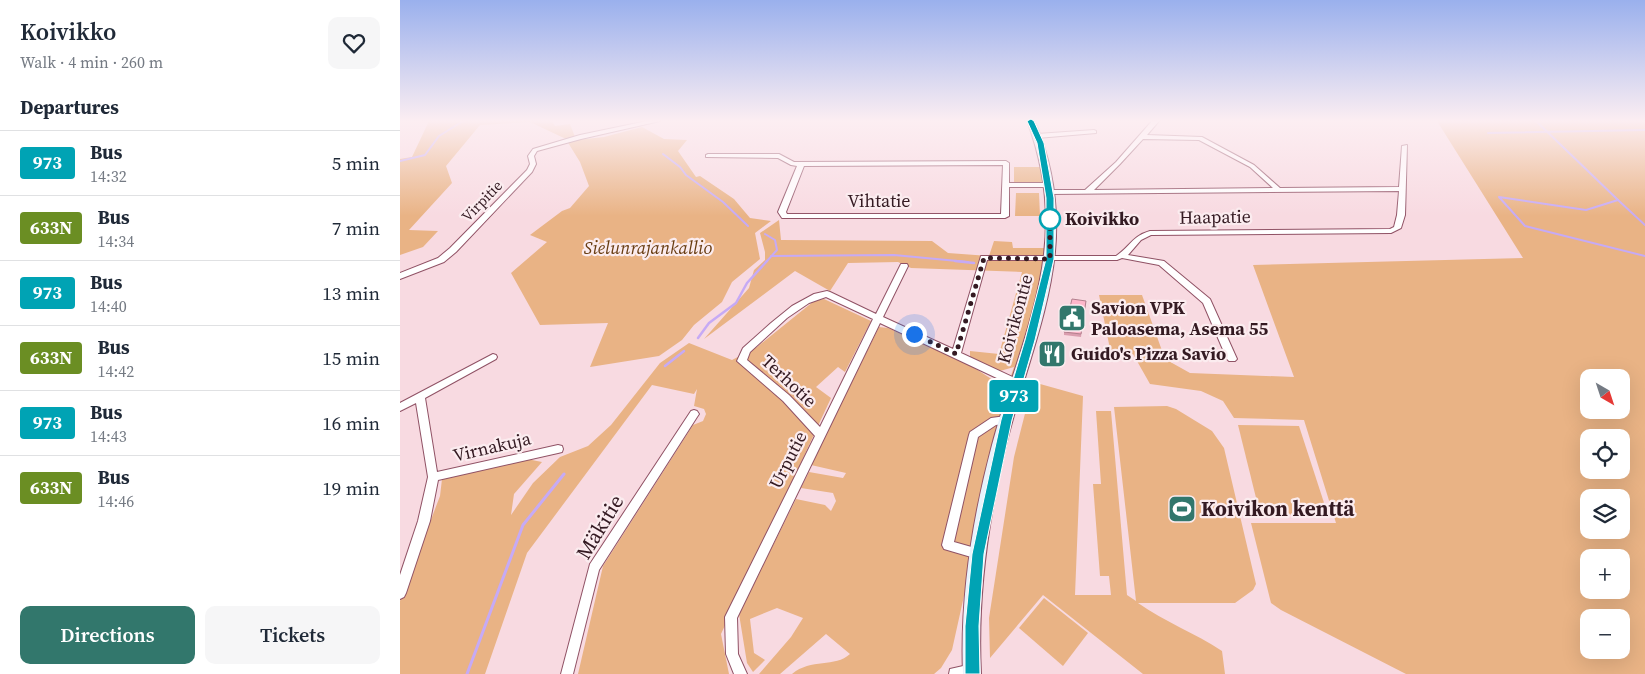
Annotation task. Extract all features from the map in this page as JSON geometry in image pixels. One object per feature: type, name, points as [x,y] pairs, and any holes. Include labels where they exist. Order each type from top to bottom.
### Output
[{"type":"main road","name":"Koivikontie","points":[[972,672],[973,616],[978,554],[1006,420],[1018,384],[1050,259],[1049,188],[1041,152]]},
{"type":"street","name":"Virpitie","points":[[400,276],[440,260],[453,250],[530,171],[533,164],[531,156],[533,152]]},
{"type":"street","points":[[1088,191],[1127,152]]},
{"type":"street","points":[[1227,152],[1252,166],[1277,188]]},
{"type":"street","points":[[708,156],[779,156],[793,164],[1010,163],[1006,188],[1049,188],[1088,191],[1402,188],[1405,152]]},
{"type":"street","name":"Vihtatie","points":[[801,164],[782,212],[785,216],[1006,216],[1006,188]]},
{"type":"street","name":"Haapatie","points":[[1122,256],[1136,239],[1150,233],[1390,231],[1397,228],[1401,215],[1402,188]]},
{"type":"street","points":[[956,354],[984,258],[1111,259],[1122,256],[1161,263],[1207,301],[1232,359]]},
{"type":"street","name":"Urputie","points":[[741,674],[732,654],[730,617],[904,266]]},
{"type":"street","name":"Terhotie","points":[[821,435],[786,398],[742,361],[746,350],[806,301],[817,295],[827,294],[878,319]]},
{"type":"street","points":[[878,319],[1018,384]]},
{"type":"street","points":[[400,407],[494,357]]},
{"type":"street","points":[[400,593],[424,521],[433,477],[420,396]]},
{"type":"street","name":"Mäkitie","points":[[567,674],[594,568],[694,414]]},
{"type":"street","points":[[978,554],[948,545],[974,435],[994,422],[1006,420]]},
{"type":"street","name":"Virnakuja","points":[[433,477],[558,450]]},
{"type":"street","points":[[955,674],[972,672]]},
{"type":"green space","points":[[414,152],[457,152],[446,166],[452,183],[409,230],[438,231],[423,247],[400,255],[400,159],[412,157]]},
{"type":"green space","name":"Sielunrajankallio","points":[[574,152],[679,152],[696,177],[700,176],[734,199],[750,218],[771,221],[755,233],[760,259],[732,282],[722,302],[694,325],[682,340],[659,356],[590,367],[608,323],[540,325],[511,273],[547,242],[530,235],[562,211],[570,208],[589,186],[580,162]]},
{"type":"green space","points":[[1457,152],[1645,152],[1645,674],[1406,674],[1281,610],[1271,603],[1251,523],[1336,523],[1304,420],[1234,418],[1223,401],[1201,391],[1150,384],[1133,354],[1103,361],[1109,344],[1099,295],[1142,295],[1165,359],[1190,373],[1294,377],[1253,265],[1523,258]]},
{"type":"green space","points":[[1014,167],[1041,167],[1042,182],[1014,182]]},
{"type":"green space","points":[[1016,193],[1039,193],[1040,216],[1015,216]]},
{"type":"green space","points":[[779,220],[781,240],[932,241],[948,253],[989,256],[994,241],[1012,242],[1013,248],[1046,248],[1048,257],[1009,393],[952,650],[941,668],[934,674],[792,674],[807,666],[837,661],[850,654],[826,634],[780,674],[759,674],[791,637],[803,618],[777,608],[750,619],[754,653],[765,660],[753,672],[747,663],[739,614],[796,499],[825,505],[831,511],[836,501],[833,493],[801,488],[809,472],[843,478],[846,473],[811,465],[879,327],[888,328],[970,365],[996,382],[999,391],[1005,393],[1014,367],[1000,371],[970,357],[970,351],[999,354],[1022,272],[911,268],[898,262],[848,263],[830,291],[795,271],[704,339],[749,288],[754,270],[765,260],[760,233]]},
{"type":"green space","points":[[824,299],[871,321],[845,372],[838,367],[816,387],[831,398],[721,634],[729,674],[578,674],[603,566],[693,425],[703,421],[706,414],[704,409],[694,406],[697,389],[694,394],[652,385],[527,553],[485,674],[400,674],[400,601],[440,496],[442,479],[527,459],[542,462],[514,494],[511,515],[533,483],[560,457],[588,446],[611,425],[660,363],[689,343],[732,360],[757,347],[814,301]]},
{"type":"green space","points":[[1033,382],[1083,396],[1075,595],[1111,595],[1109,576],[1100,576],[1093,484],[1101,484],[1096,411],[1111,411],[1127,595],[1136,601],[1114,407],[1167,406],[1176,409],[1212,431],[1224,448],[1256,584],[1253,590],[1235,603],[1138,603],[1222,651],[1225,674],[1143,674],[1043,595],[990,658],[989,618],[1014,457]]},
{"type":"green space","points":[[1238,425],[1299,426],[1328,515],[1260,514]]},
{"type":"green space","points":[[1044,598],[1088,633],[1063,666],[1019,628]]},
{"type":"building","points":[[1072,299],[1086,301],[1081,334],[1064,332]]},
{"type":"building","points":[[1048,346],[1058,348],[1057,355],[1046,354]]},
{"type":"waterway","points":[[400,161],[425,155],[427,152]]},
{"type":"waterway","points":[[1569,152],[1618,200]]},
{"type":"waterway","points":[[663,154],[680,167],[686,175],[723,202],[748,226]]},
{"type":"waterway","points":[[1618,200],[1586,210],[1499,197],[1525,226],[1645,256]]},
{"type":"waterway","points":[[1618,200],[1645,225]]},
{"type":"waterway","points":[[765,234],[775,240],[777,250],[772,256]]},
{"type":"waterway","points":[[772,256],[894,255],[968,262]]},
{"type":"waterway","points":[[766,262],[772,256]]},
{"type":"waterway","points":[[698,338],[709,323],[736,303],[747,283],[767,261]]},
{"type":"waterway","points":[[955,261],[974,263]]},
{"type":"waterway","points":[[665,366],[684,351]]},
{"type":"waterway","points":[[467,674],[523,525],[564,474]]},
{"type":"bus line","name":"973","points":[[972,674],[972,626],[978,554],[1006,420],[1018,384],[1050,259],[1050,198],[1042,152]]},
{"type":"place","name":"Koivikko","points":[[1050,219]]},
{"type":"place","name":"Savion VPK Paloasema, Asema 55","points":[[1072,318]]},
{"type":"place","name":"Guido's Pizza Savio","points":[[1052,354]]},
{"type":"place","name":"Koivikon kenttä","points":[[1182,509]]},
{"type":"route","points":[[914,334],[956,354],[984,258],[1050,259],[1050,216],[1050,219]]}]
